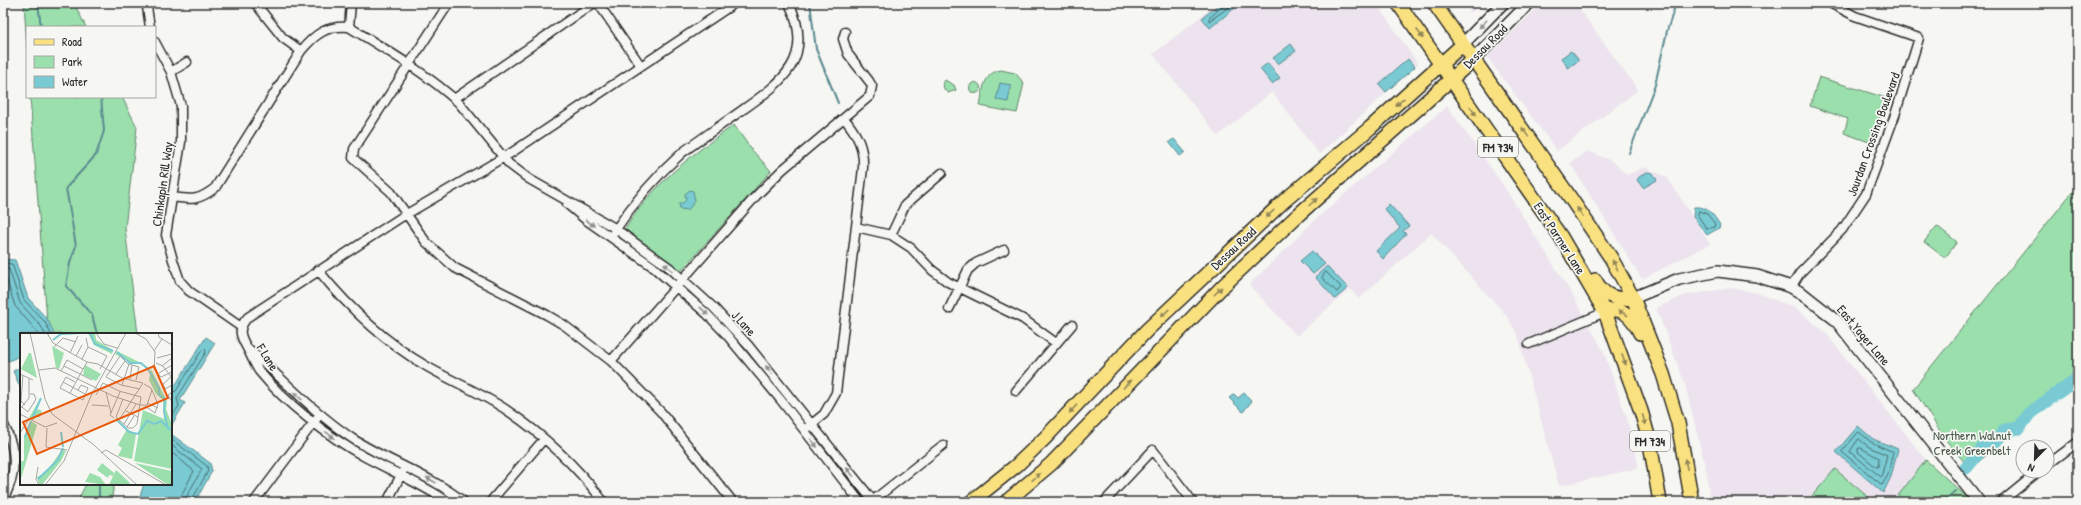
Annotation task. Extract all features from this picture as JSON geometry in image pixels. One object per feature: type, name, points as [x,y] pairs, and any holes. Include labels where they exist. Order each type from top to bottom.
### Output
[{"type":"main road","name":"East Parmer Lane","points":[[1398,3],[1556,231],[1605,312],[1641,411],[1650,443],[1660,502]]},
{"type":"main road","name":"FM 734","points":[[1434,3],[1606,251],[1633,298],[1664,379],[1678,423],[1692,502]]},
{"type":"main road","name":"Dessau Road","points":[[971,502],[1017,465],[1055,428],[1147,330],[1284,200],[1370,128],[1462,45]]},
{"type":"main road","name":"Dessau Road","points":[[1006,502],[1051,464],[1180,329],[1298,215],[1474,59]]},
{"type":"main road","points":[[1284,200],[1298,215]]},
{"type":"main road","points":[[1556,231],[1566,235],[1571,240],[1599,288],[1604,293],[1617,299],[1633,298]]},
{"type":"main road","points":[[1605,312],[1616,309],[1628,315],[1633,321],[1654,370],[1664,379]]},
{"type":"main road","points":[[1055,428],[1072,442]]},
{"type":"street","points":[[149,3],[147,7],[150,26]]},
{"type":"street","points":[[255,3],[283,38],[302,51]]},
{"type":"street","points":[[172,197],[190,200],[202,198],[215,188],[302,51],[313,37],[324,30],[340,26],[349,27],[351,3]]},
{"type":"street","points":[[449,3],[352,152],[356,162],[391,192],[426,242],[456,268],[547,315],[611,361],[661,412],[733,502]]},
{"type":"street","points":[[454,99],[594,3]]},
{"type":"street","points":[[598,3],[641,66]]},
{"type":"street","points":[[246,346],[240,336],[241,327],[248,317],[406,214],[503,158],[735,3]]},
{"type":"street","points":[[610,236],[642,191],[670,163],[683,152],[768,92],[786,75],[792,66],[798,42],[796,19],[789,3]]},
{"type":"street","name":"Dessau Road","points":[[1462,45],[1503,3]]},
{"type":"street","name":"Dessau Road","points":[[1474,59],[1529,3]]},
{"type":"street","name":"Jourdan Crossing Boulevard","points":[[1791,287],[1800,273],[1836,238],[1860,205],[1868,188],[1894,115],[1919,38],[1855,16],[1830,3]]},
{"type":"street","name":"J Lane","points":[[349,27],[429,77],[454,99],[503,158],[529,179],[616,228],[682,279],[734,330],[812,424],[873,502]]},
{"type":"street","points":[[611,361],[756,196],[782,170],[870,96],[872,86],[848,54],[843,40],[844,32]]},
{"type":"street","name":"Chinkapin Rill Way","points":[[156,44],[171,72],[182,106],[181,142],[166,235],[180,280],[189,291],[208,306],[241,327]]},
{"type":"street","points":[[171,72],[187,62]]},
{"type":"street","points":[[804,430],[824,414],[836,393],[862,168],[862,148],[857,135],[844,118]]},
{"type":"street","points":[[891,235],[905,205],[942,173]]},
{"type":"street","name":"J Lane","points":[[561,198],[586,220],[652,266],[676,286],[726,334],[860,502]]},
{"type":"street","points":[[856,228],[891,235],[911,248],[932,270],[959,289],[1023,319],[1056,343]]},
{"type":"street","points":[[949,309],[968,270],[972,266],[1004,250]]},
{"type":"street","points":[[318,270],[358,315],[386,339],[427,367],[480,393],[508,410],[544,439],[578,472],[604,502]]},
{"type":"street","name":"East Yager Lane","points":[[1633,298],[1679,278],[1718,272],[1752,274],[1791,287],[1815,302],[1836,320],[1979,502]]},
{"type":"street","points":[[1529,344],[1605,312]]},
{"type":"street","points":[[1016,391],[1072,324]]},
{"type":"street","name":"F Lane","points":[[246,346],[320,414],[364,445],[430,480],[464,502]]},
{"type":"street","name":"F Lane","points":[[246,346],[259,370],[280,392],[314,422],[351,449],[448,502]]},
{"type":"street","points":[[254,502],[320,414]]},
{"type":"street","points":[[3,423],[15,457],[14,473],[3,500]]},
{"type":"street","points":[[490,502],[544,439]]},
{"type":"street","points":[[2055,459],[2078,442]]},
{"type":"street","points":[[873,502],[943,445]]},
{"type":"street","points":[[1104,502],[1153,450],[1193,502]]},
{"type":"street","points":[[387,502],[405,466]]},
{"type":"street","points":[[2001,502],[2029,479]]},
{"type":"shaded area","points":[[1218,3],[1376,3],[1418,64],[1319,154],[1272,92],[1218,136],[1153,54]]},
{"type":"shaded area","points":[[1463,3],[1481,3],[1471,13]]},
{"type":"shaded area","points":[[1542,3],[1575,3],[1638,90],[1557,151],[1487,57]]},
{"type":"shaded area","points":[[1447,106],[1501,182],[1575,299],[1603,350],[1627,418],[1639,468],[1559,486],[1518,336],[1507,316],[1431,233],[1359,299],[1350,289],[1297,336],[1249,285],[1317,218]]},
{"type":"shaded area","points":[[1588,151],[1612,161],[1627,175],[1644,167],[1667,177],[1710,244],[1642,279],[1570,163]]},
{"type":"shaded area","points":[[1732,288],[1758,293],[1795,308],[1825,332],[1926,460],[1893,502],[1710,502],[1707,474],[1685,384],[1656,308],[1686,295]]},
{"type":"green space","points":[[24,3],[74,3],[86,26],[26,26],[26,34]]},
{"type":"green space","points":[[1001,70],[1015,73],[1024,83],[1017,113],[980,106],[983,88],[987,78],[995,72]]},
{"type":"green space","points":[[1819,77],[1886,98],[1873,140],[1869,142],[1844,133],[1848,119],[1810,106]]},
{"type":"green space","points":[[945,80],[954,85],[956,90],[948,93],[944,89],[943,84]]},
{"type":"green space","points":[[975,82],[979,84],[981,88],[979,92],[975,94],[971,92],[969,88],[971,84]]},
{"type":"green space","points":[[30,98],[122,98],[137,127],[125,228],[138,333],[48,333]]},
{"type":"green space","points":[[734,125],[751,149],[771,171],[680,272],[625,229],[648,198],[674,171],[702,148]]},
{"type":"green space","name":"Northern Walnut Creek Greenbelt","points":[[2078,185],[2078,378],[1970,469],[1945,439],[1913,389]]},
{"type":"green space","points":[[1937,226],[1957,242],[1945,258],[1924,242]]},
{"type":"green space","points":[[1926,460],[1970,500],[1971,502],[1893,502]]},
{"type":"green space","points":[[1835,469],[1874,502],[1807,502]]},
{"type":"green space","points":[[86,485],[114,485],[111,502],[81,502],[79,498]]},
{"type":"water","points":[[1221,3],[1241,3],[1210,28],[1202,18]]},
{"type":"water","points":[[1291,44],[1296,51],[1278,64],[1273,58]]},
{"type":"water","points":[[1571,51],[1578,61],[1568,68],[1561,58]]},
{"type":"water","points":[[1408,59],[1415,67],[1386,92],[1379,84]]},
{"type":"water","points":[[1268,63],[1280,78],[1272,84],[1260,69]]},
{"type":"water","points":[[1000,83],[1011,85],[1008,102],[996,100]]},
{"type":"water","points":[[1174,139],[1185,152],[1180,156],[1169,142]]},
{"type":"water","points":[[1647,172],[1653,173],[1657,180],[1643,188],[1637,180]]},
{"type":"water","points":[[690,190],[693,191],[695,201],[688,210],[680,209],[679,203],[683,203],[686,200],[685,194]]},
{"type":"water","points":[[1389,204],[1409,226],[1403,231],[1406,234],[1383,259],[1376,251],[1400,228],[1384,209]]},
{"type":"water","points":[[1694,207],[1707,209],[1715,217],[1720,225],[1719,228],[1707,235],[1693,217]]},
{"type":"water","points":[[1312,251],[1325,264],[1313,274],[1300,261]]},
{"type":"water","points":[[3,259],[15,260],[28,298],[48,320],[54,333],[20,333],[20,356],[9,361],[7,360],[3,346]]},
{"type":"water","points":[[1327,266],[1348,288],[1335,299],[1315,277]]},
{"type":"water","points":[[206,337],[215,343],[180,400],[185,403],[172,424],[172,390]]},
{"type":"water","points":[[20,368],[20,387],[13,371]]},
{"type":"water","points":[[1244,393],[1252,401],[1243,412],[1229,398],[1234,394],[1238,398]]},
{"type":"water","points":[[1858,426],[1873,439],[1898,449],[1891,477],[1883,493],[1836,452]]},
{"type":"water","points":[[172,435],[210,463],[212,471],[195,502],[138,502],[144,485],[172,485]]},
{"type":"waterway","points":[[38,3],[41,26]]},
{"type":"waterway","points":[[810,3],[816,49],[838,103]]},
{"type":"waterway","points":[[1629,153],[1655,85],[1667,31],[1676,3]]},
{"type":"waterway","points":[[97,333],[92,315],[66,286],[70,263],[76,246],[66,188],[96,155],[104,131],[101,98]]},
{"type":"waterway","points":[[1966,468],[1987,443],[1995,442],[2005,430],[2019,428],[2030,413],[2078,378]]},
{"type":"waterway","points":[[99,485],[99,502]]},
{"type":"waterway","points":[[1943,502],[1955,491]]}]
